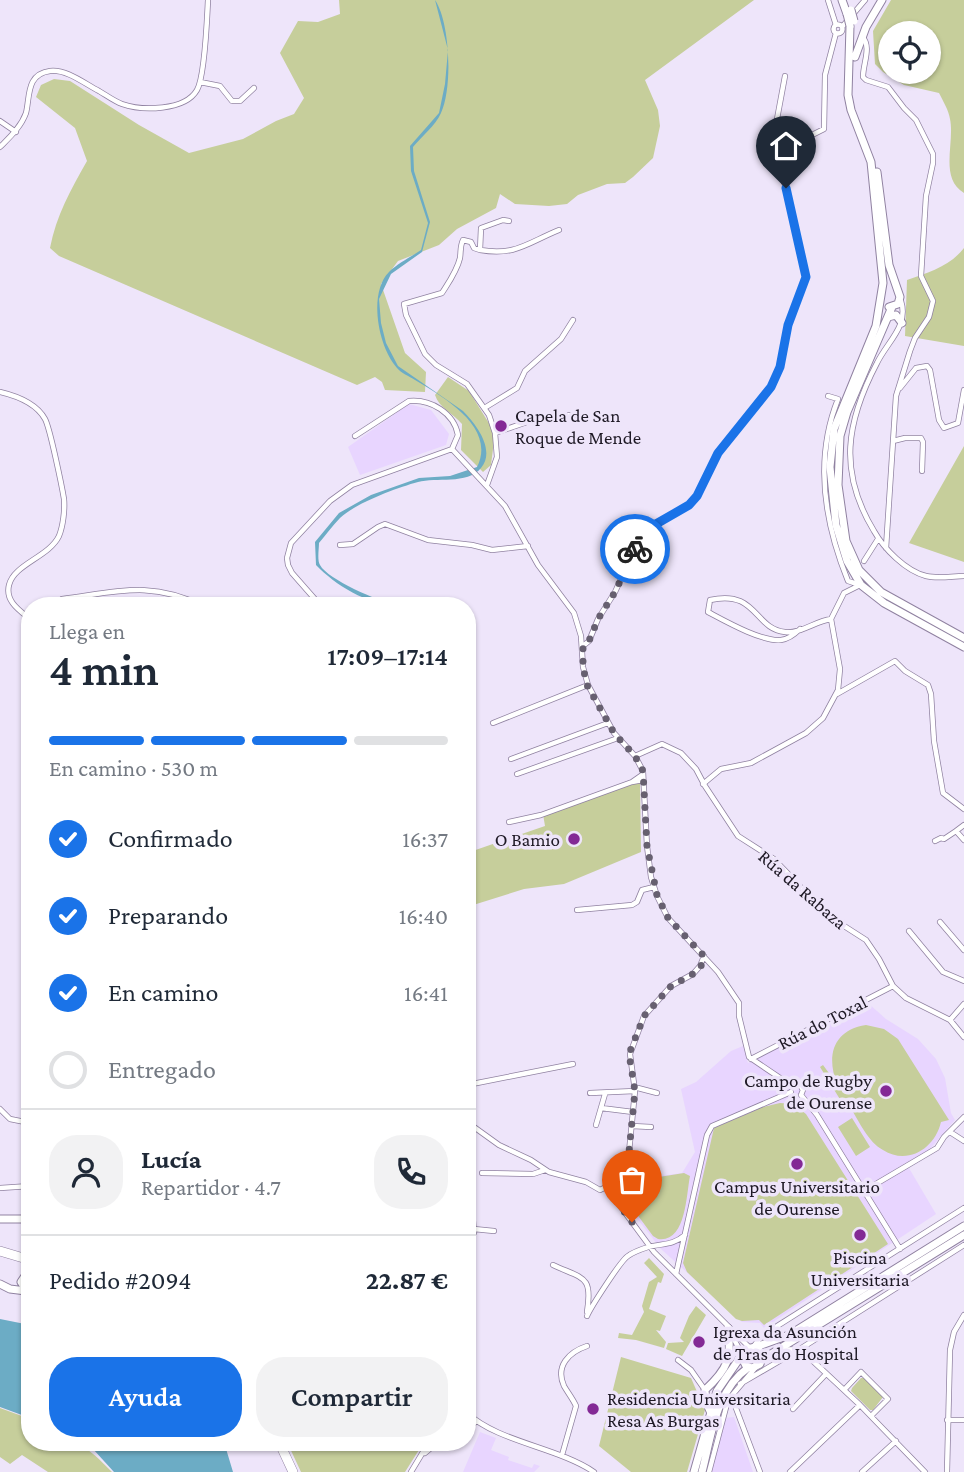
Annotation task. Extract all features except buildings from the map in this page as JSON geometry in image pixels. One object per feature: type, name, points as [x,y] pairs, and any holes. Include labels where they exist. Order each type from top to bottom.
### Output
[{"type":"highway","points":[[0,1251],[21,1257]]},
{"type":"highway","points":[[283,1451],[293,1472]]},
{"type":"main road","points":[[845,0],[849,12],[845,25],[848,95],[871,162],[882,292],[876,326],[839,414],[830,457],[832,495],[840,544],[861,585],[884,603],[964,647]]},
{"type":"main road","points":[[883,0],[862,36],[855,57],[854,100],[875,161],[887,256],[900,299],[893,307],[847,412],[837,458],[838,485],[846,541],[859,570],[881,592],[964,638]]},
{"type":"main road","points":[[845,25],[855,57]]},
{"type":"main road","points":[[882,292],[890,287],[897,290]]},
{"type":"main road","points":[[881,301],[886,306],[893,307]]},
{"type":"main road","points":[[888,318],[896,315],[902,321]]},
{"type":"main road","points":[[0,1219],[21,1219]]},
{"type":"main road","points":[[693,1472],[717,1391],[742,1356],[753,1347],[789,1335],[964,1226]]},
{"type":"main road","points":[[702,1472],[724,1393],[733,1379],[964,1235]]},
{"type":"main road","points":[[0,1283],[11,1284],[21,1278]]},
{"type":"main road","points":[[0,1283],[10,1289],[21,1290]]},
{"type":"main road","points":[[710,1411],[705,1390],[715,1381],[729,1358],[732,1330]]},
{"type":"main road","points":[[753,1347],[761,1352],[763,1359]]},
{"type":"main road","points":[[742,1356],[744,1363],[752,1367]]},
{"type":"main road","points":[[715,1381],[729,1375]]},
{"type":"street","points":[[0,147],[16,132],[26,113],[28,90],[37,77],[49,71],[67,73],[123,104],[157,107],[175,104],[193,95],[200,82],[208,0]]},
{"type":"street","points":[[828,0],[845,25]]},
{"type":"street","points":[[773,137],[814,134],[824,130],[825,75],[836,33],[841,33],[865,0]]},
{"type":"street","points":[[862,36],[866,39],[867,46],[863,77],[888,87],[916,120],[933,154],[926,196],[921,276],[933,301],[929,317],[915,338],[897,392],[886,548]]},
{"type":"street","points":[[583,646],[589,641],[598,619],[615,592],[640,538],[649,528],[689,505],[697,496],[718,453],[771,387],[780,367],[788,325],[806,277],[786,188],[778,171],[772,146],[785,76]]},
{"type":"street","points":[[200,82],[220,86],[232,101],[240,101],[254,88]]},
{"type":"street","points":[[0,121],[16,132]]},
{"type":"street","points":[[480,250],[481,228],[509,220]]},
{"type":"street","points":[[487,485],[497,457],[495,433],[486,407],[467,384],[436,365],[425,354],[404,309],[405,302],[442,292],[455,273],[463,240],[471,242],[474,248],[499,253],[525,248],[534,240],[559,230]]},
{"type":"street","points":[[900,299],[902,321],[877,362],[854,415],[848,453],[851,475],[867,520],[886,548],[925,576],[964,576]]},
{"type":"street","points":[[893,307],[902,321]]},
{"type":"street","points":[[486,407],[517,388],[525,370],[561,339],[573,320]]},
{"type":"street","points":[[897,392],[916,368],[927,366],[939,420],[944,428],[958,423],[964,390]]},
{"type":"street","points":[[0,392],[16,396],[34,407],[46,420],[64,500],[59,535],[50,548],[17,572],[9,583],[8,595],[21,612]]},
{"type":"street","points":[[828,396],[838,399],[828,424],[825,448],[824,469],[829,522],[848,580],[861,585]]},
{"type":"street","points":[[313,597],[292,573],[287,558],[292,543],[330,501],[352,485],[452,449],[458,435],[454,422],[441,410],[419,400],[410,401],[355,436]]},
{"type":"street","points":[[495,433],[527,422],[532,415],[577,415]]},
{"type":"street","points":[[893,441],[921,438],[922,471]]},
{"type":"street","points":[[452,449],[505,506],[538,565],[574,613],[583,646],[583,667],[587,685],[618,738],[635,756],[643,777],[647,846],[654,887],[668,918],[718,972],[739,1003],[739,1016],[748,1056],[791,1089],[795,1096],[800,1095]]},
{"type":"street","points":[[340,545],[353,544],[385,524],[428,540],[492,550],[528,546]]},
{"type":"street","points":[[864,561],[878,539]]},
{"type":"street","points":[[703,784],[721,769],[751,764],[806,733],[823,718],[835,695],[840,668],[831,619],[844,593],[861,585]]},
{"type":"street","points":[[77,597],[146,588],[182,597]]},
{"type":"street","points":[[800,629],[791,637],[779,641],[759,636],[708,612],[710,600],[736,598],[754,610],[768,625],[782,632],[831,619]]},
{"type":"street","points":[[835,695],[895,661],[905,671],[928,685],[943,793],[964,809]]},
{"type":"street","points":[[492,723],[587,685]]},
{"type":"street","points":[[511,760],[608,723]]},
{"type":"street","points":[[517,774],[618,738]]},
{"type":"street","name":"Rúa da Rabaza","points":[[635,756],[663,744],[681,753],[696,769],[738,836],[774,859],[817,904],[866,940],[892,986],[906,998],[950,1020],[964,1037]]},
{"type":"street","points":[[509,822],[541,815],[643,777]]},
{"type":"street","points":[[935,841],[944,839],[964,825]]},
{"type":"street","points":[[956,831],[964,840]]},
{"type":"street","points":[[577,909],[632,905],[637,902],[642,890],[654,887]]},
{"type":"street","points":[[940,922],[964,950]]},
{"type":"street","points":[[909,932],[943,972],[964,981]]},
{"type":"street","points":[[476,1129],[546,1170],[586,1182],[600,1190],[606,1187],[629,1152],[635,1089],[629,1054],[644,1016],[671,986],[693,974],[701,966],[704,956]]},
{"type":"street","name":"Rúa do Toxal","points":[[751,1059],[892,986]]},
{"type":"street","points":[[950,1020],[964,1004]]},
{"type":"street","points":[[476,1083],[573,1064]]},
{"type":"street","points":[[676,1274],[707,1135],[712,1126],[791,1089],[794,1084],[800,1084],[803,1090],[800,1095]]},
{"type":"street","points":[[590,1093],[605,1094],[635,1089],[657,1093]]},
{"type":"street","points":[[596,1125],[605,1094]]},
{"type":"street","points":[[800,1095],[817,1115],[900,1248]]},
{"type":"street","points":[[601,1108],[633,1112]]},
{"type":"street","points":[[0,1109],[10,1119],[21,1121]]},
{"type":"street","points":[[864,1191],[908,1164],[925,1157],[937,1148],[964,1117]]},
{"type":"street","points":[[632,1126],[651,1127]]},
{"type":"street","points":[[950,1132],[964,1141]]},
{"type":"street","points":[[482,1172],[533,1174],[546,1170]]},
{"type":"street","points":[[0,1188],[21,1187]]},
{"type":"street","points":[[606,1187],[650,1246],[732,1330],[753,1347],[763,1335],[964,1208]]},
{"type":"street","points":[[476,1229],[494,1231]]},
{"type":"street","points":[[553,1265],[586,1280],[590,1288],[587,1316],[594,1301],[610,1282],[625,1257],[650,1246],[672,1244],[685,1234]]},
{"type":"street","points":[[740,1384],[749,1381],[964,1245]]},
{"type":"street","points":[[941,1472],[947,1470],[950,1350],[954,1332],[964,1315]]},
{"type":"street","points":[[732,1330],[763,1335]]},
{"type":"street","points":[[732,1330],[742,1356]]},
{"type":"street","points":[[562,1455],[576,1406],[563,1384],[562,1370],[568,1356],[587,1346]]},
{"type":"street","points":[[778,1349],[800,1349],[860,1405],[925,1472]]},
{"type":"street","points":[[678,1360],[691,1370],[705,1390]]},
{"type":"street","points":[[709,1472],[725,1407],[752,1367]]},
{"type":"street","points":[[844,1390],[861,1372],[888,1399],[871,1416]]},
{"type":"street","points":[[793,1409],[827,1374]]},
{"type":"street","points":[[733,1392],[734,1403],[760,1472]]},
{"type":"street","points":[[790,1472],[860,1405]]},
{"type":"street","points":[[947,1420],[964,1420]]},
{"type":"street","points":[[477,1421],[562,1455],[594,1472]]},
{"type":"street","points":[[862,1472],[896,1441]]},
{"type":"street","points":[[411,1472],[424,1451]]},
{"type":"street","points":[[421,1456],[427,1451]]},
{"type":"shaded area","points":[[409,404],[431,410],[449,434],[446,445],[360,475],[348,447]]},
{"type":"shaded area","name":"Campus Universitario de Ourense","points":[[868,1003],[886,1019],[918,1039],[936,1059],[945,1078],[951,1113],[955,1120],[929,1150],[906,1163],[936,1214],[764,1328],[760,1323],[742,1322],[661,1249],[613,1188],[613,1182],[618,1173],[624,1170],[660,1176],[682,1173],[695,1152],[681,1089],[696,1082],[731,1051],[743,1046],[748,1063]]},
{"type":"shaded area","points":[[734,1417],[753,1472],[709,1472],[724,1418]]},
{"type":"shaded area","points":[[480,1432],[496,1438],[491,1450],[509,1457],[508,1460],[532,1468],[534,1464],[540,1466],[534,1472],[463,1472],[472,1451],[476,1451]]},
{"type":"green space","points":[[339,0],[754,0],[645,80],[658,110],[660,126],[653,158],[625,183],[607,184],[578,195],[567,204],[549,206],[515,204],[500,194],[496,208],[457,229],[439,245],[398,261],[381,284],[405,353],[426,372],[425,392],[385,390],[382,382],[375,377],[357,385],[59,256],[50,248],[60,214],[87,161],[75,128],[36,97],[41,85],[54,79],[70,81],[189,153],[243,139],[294,114],[304,98],[280,53],[298,21],[318,22],[340,14]]},
{"type":"green space","points":[[891,0],[964,0],[964,193],[952,178],[950,119],[939,93],[904,85],[941,84],[941,21],[879,21]]},
{"type":"green space","points":[[878,22],[878,67],[875,64],[873,31]]},
{"type":"green space","points":[[964,248],[964,346],[905,336],[907,280],[945,264]]},
{"type":"green space","points":[[448,377],[469,391],[495,433],[491,465],[483,472],[461,450],[462,424],[435,395]]},
{"type":"green space","points":[[964,446],[964,562],[909,543]]},
{"type":"green space","name":"O Bamio","points":[[640,779],[641,852],[564,884],[524,889],[476,904],[476,850],[545,826],[543,814]]},
{"type":"green space","points":[[866,1025],[884,1029],[898,1039],[949,1120],[941,1122],[933,1140],[919,1152],[902,1156],[892,1154],[873,1142],[850,1107],[846,1109],[820,1067],[823,1065],[837,1084],[832,1064],[835,1046],[846,1032]]},
{"type":"green space","points":[[780,1103],[793,1104],[806,1114],[888,1244],[764,1325],[759,1320],[736,1319],[687,1272],[683,1263],[714,1128],[763,1107]]},
{"type":"green space","points":[[852,1118],[870,1147],[856,1156],[838,1127]]},
{"type":"green space","points":[[624,1171],[659,1177],[684,1173],[690,1176],[686,1206],[674,1234],[658,1239],[653,1236],[616,1186],[616,1178]]},
{"type":"green space","points":[[649,1258],[664,1274],[661,1283],[658,1282],[649,1309],[666,1316],[660,1331],[656,1330],[666,1342],[664,1348],[618,1338],[619,1333],[632,1335],[644,1312],[642,1306],[649,1282],[657,1277],[644,1263]]},
{"type":"green space","points":[[696,1306],[706,1315],[682,1356],[666,1349],[668,1343],[684,1342],[680,1338]]},
{"type":"green space","points":[[621,1357],[691,1378],[705,1410],[687,1472],[631,1472],[599,1446]]},
{"type":"green space","points":[[861,1378],[883,1397],[873,1410],[851,1391]]},
{"type":"green space","points":[[0,1408],[21,1416],[21,1451],[89,1451],[112,1472],[48,1472],[22,1455],[10,1464],[0,1457]]},
{"type":"green space","points":[[291,1451],[418,1451],[405,1472],[301,1472]]},
{"type":"water","points":[[435,0],[444,23],[448,48]]},
{"type":"water","points":[[448,52],[447,87],[441,113],[413,147],[414,171],[430,222],[422,252],[391,274],[379,299],[381,323],[386,343],[398,366],[463,411],[473,423],[485,445],[485,461],[481,468],[468,477],[418,482],[366,502],[340,518],[319,543],[319,563],[333,577],[373,597],[361,597],[342,586],[316,565],[315,542],[339,513],[371,495],[419,478],[450,476],[477,467],[481,452],[480,439],[474,426],[464,415],[452,404],[397,368],[385,347],[378,320],[377,306],[383,281],[389,272],[421,250],[428,223],[411,171],[410,146],[439,113]]},
{"type":"water","points":[[0,1319],[21,1323],[21,1415],[0,1407]]},
{"type":"water","points":[[95,1451],[227,1451],[233,1472],[114,1472]]},
{"type":"way so far","points":[[632,1222],[606,1187],[629,1152],[635,1091],[629,1054],[644,1016],[671,986],[693,974],[701,966],[704,956],[668,918],[657,895],[651,877],[647,846],[643,771],[635,756],[614,733],[585,680],[583,646],[589,641],[635,549]]},
{"type":"place","name":"Capela de San Roque de Mende","points":[[501,426]]},
{"type":"place","name":"O Bamio","points":[[574,839]]},
{"type":"place","name":"Campo de Rugby de Ourense","points":[[886,1091]]},
{"type":"place","name":"Campus Universitario de Ourense","points":[[797,1164]]},
{"type":"place","name":"Piscina Universitaria","points":[[860,1235]]},
{"type":"place","name":"Igrexa da Asunción de Tras do Hospital","points":[[699,1342]]},
{"type":"place","name":"Residencia Universitaria Resa As Burgas","points":[[593,1409]]},
{"type":"route","points":[[635,549],[649,528],[689,505],[697,496],[718,453],[771,387],[780,367],[788,325],[806,277],[786,188]]}]
